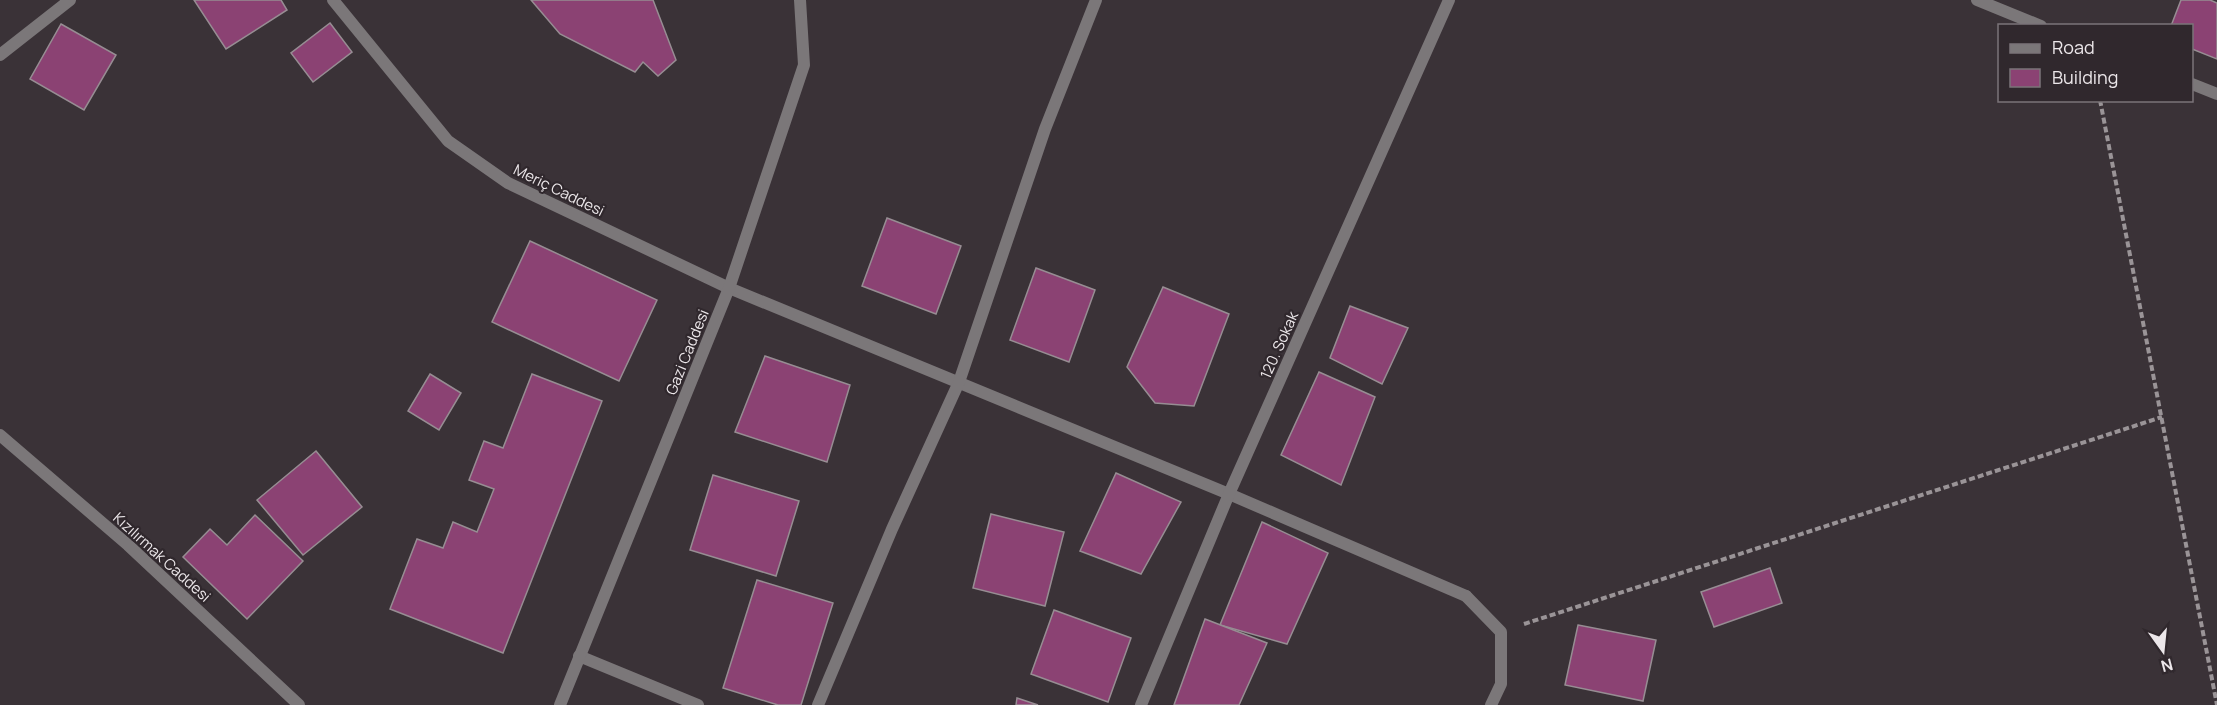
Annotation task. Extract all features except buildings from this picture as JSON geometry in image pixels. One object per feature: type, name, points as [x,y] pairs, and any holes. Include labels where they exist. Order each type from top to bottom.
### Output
[{"type":"street","points":[[0,55],[70,0]]},
{"type":"street","name":"Meriç Caddesi","points":[[333,0],[448,141],[507,183],[729,288],[1229,494],[1466,596],[1501,632]]},
{"type":"street","name":"Gazi Caddesi","points":[[560,705],[729,288],[804,65],[800,0]]},
{"type":"street","points":[[818,705],[892,529],[959,382],[1045,129],[1095,0]]},
{"type":"street","name":"120. Sokak","points":[[1141,705],[1229,494],[1449,0]]},
{"type":"street","points":[[1977,0],[2037,24]]},
{"type":"street","points":[[2193,84],[2217,94]]},
{"type":"street","name":"Kızılırmak Caddesi","points":[[0,435],[128,545],[299,705]]},
{"type":"street","points":[[1491,705],[1501,684],[1501,632]]},
{"type":"street","points":[[579,656],[698,705]]},
{"type":"path","points":[[2100,102],[2217,705]]},
{"type":"path","points":[[1501,632],[2162,417]]}]
